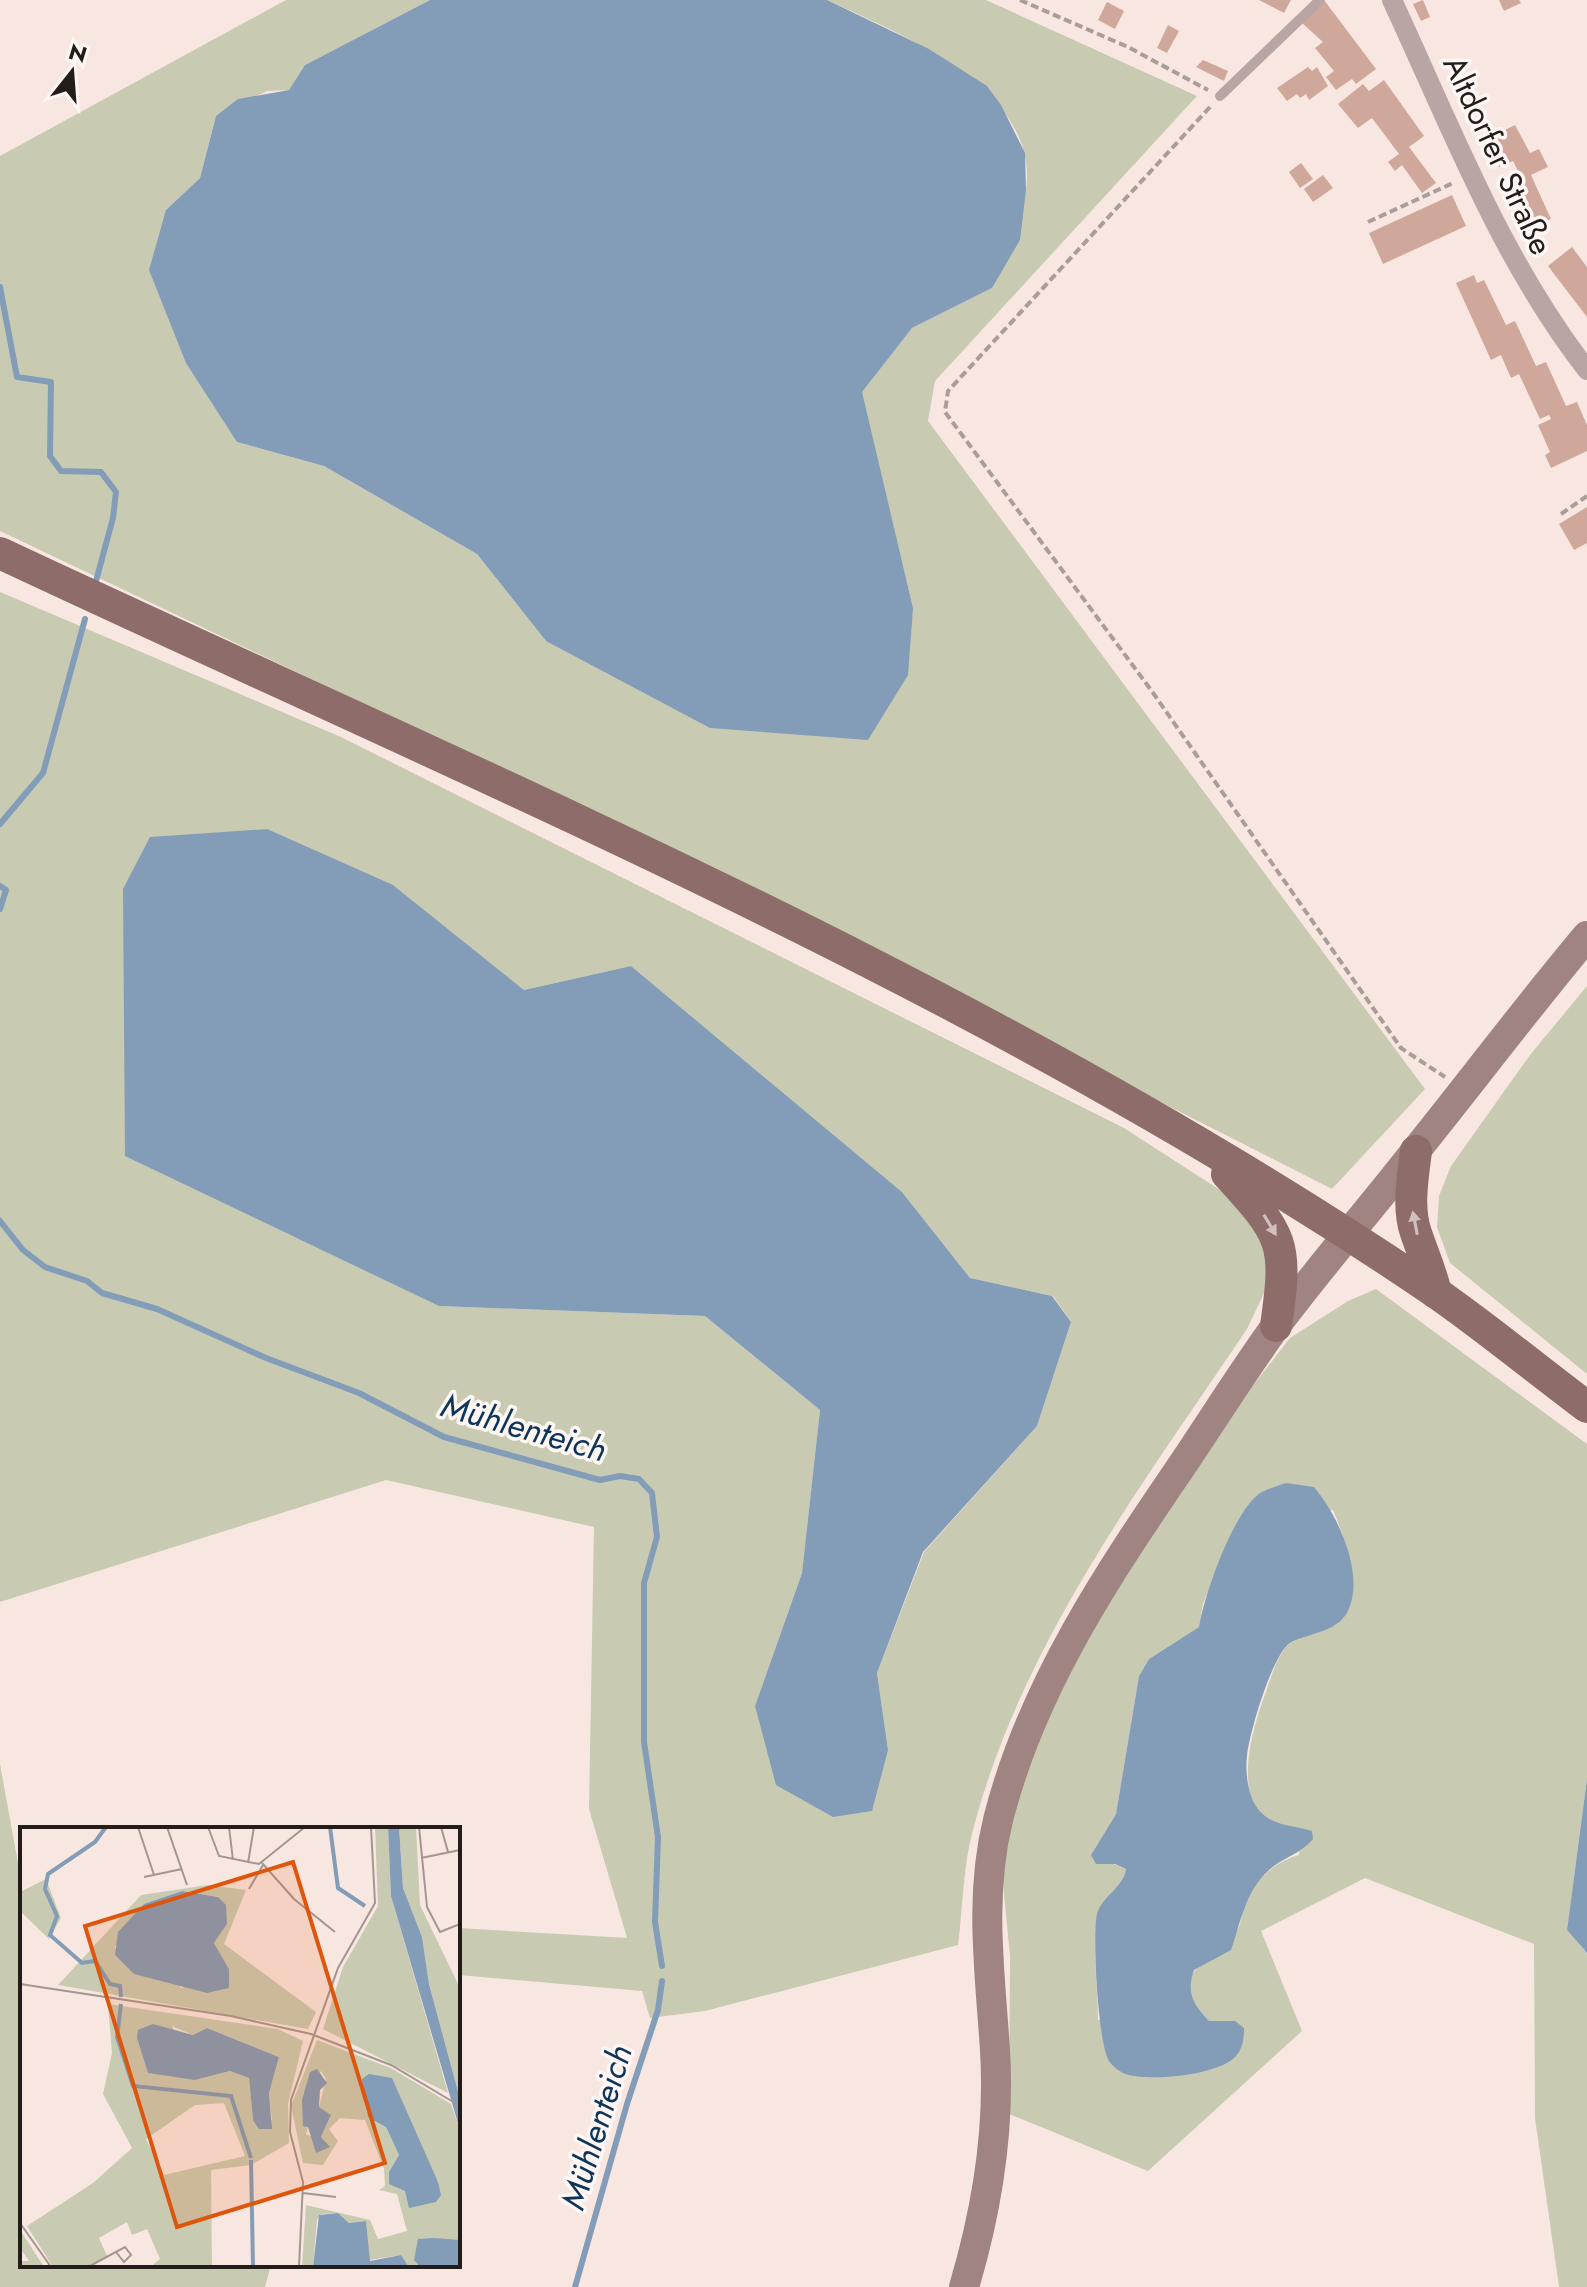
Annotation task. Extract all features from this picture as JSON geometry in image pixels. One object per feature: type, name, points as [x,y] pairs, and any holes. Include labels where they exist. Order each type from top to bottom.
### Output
[{"type":"main road","points":[[0,553],[825,939],[1201,1145],[1346,1234],[1436,1293],[1587,1407]]},
{"type":"main road","points":[[964,2287],[990,2178],[994,2132],[995,2054],[986,1950],[988,1872],[998,1819],[1023,1737],[1065,1649],[1112,1568],[1276,1326],[1346,1234],[1587,936]]},
{"type":"main road","points":[[1201,1145],[1270,1221],[1282,1248],[1284,1272],[1276,1326]]},
{"type":"main road","points":[[1416,1151],[1412,1186],[1415,1231],[1431,1268],[1436,1293]]},
{"type":"street","name":"Altdorfer Straße","points":[[1392,0],[1513,261],[1549,321],[1587,370]]},
{"type":"lane","points":[[1220,96],[1320,0]]},
{"type":"path","points":[[1020,0],[1128,47],[1220,96],[948,391],[945,412],[1151,690],[1401,1048],[1464,1090]]},
{"type":"path","points":[[1368,222],[1473,174]]},
{"type":"path","points":[[1561,514],[1587,496]]},
{"type":"green space","points":[[286,0],[430,0],[305,65],[289,90],[267,91],[216,116],[200,178],[166,210],[237,442],[324,466],[477,554],[546,641],[913,608],[861,392],[912,328],[992,288],[1024,201],[1024,154],[1011,122],[988,94],[959,70],[926,48],[827,0],[986,0],[1197,96],[935,381],[928,421],[1425,1089],[1332,1189],[557,796],[0,531],[0,156]]},
{"type":"green space","points":[[0,592],[341,737],[1124,1128],[1234,1199],[1268,1240],[1266,1289],[1247,1329],[1127,1507],[1053,1631],[1021,1696],[994,1762],[973,1830],[965,1872],[958,1945],[705,2011],[650,2018],[642,1991],[460,1975],[460,1928],[627,1938],[589,1809],[594,1527],[386,1480],[0,1602]],"holes":[[[393,885],[524,990],[631,966],[902,1192],[970,1278],[1053,1296],[1071,1322],[1037,1426],[924,1552],[877,1673],[888,1750],[755,1706],[802,1573],[820,1410],[705,1316],[439,1306]]]},
{"type":"green space","points":[[1587,986],[1587,1374],[1450,1263],[1437,1227],[1439,1196],[1451,1166],[1530,1055]]},
{"type":"green space","points":[[1376,1289],[1587,1444],[1587,1779],[1567,1930],[1587,1953],[1587,2287],[1559,2287],[1535,2118],[1534,1944],[1365,1878],[1261,1931],[1302,2031],[1148,2171],[1009,2114],[1010,1956],[1001,1863],[1016,1796],[1052,1693],[1212,1438],[1290,1338],[1348,1301]],"holes":[[[1333,1510],[1346,1544],[1351,1569],[1350,1605],[1338,1623],[1292,1642],[1282,1652],[1259,1711],[1249,1755],[1251,1798],[1261,1814],[1277,1825],[1302,1828],[1299,1855],[1276,1866],[1257,1883],[1245,1902],[1235,1934],[1192,1976],[1189,1983],[1192,1999],[1209,2021],[1098,2020],[1097,1917],[1103,1904],[1121,1882],[1126,1869],[1091,1855],[1116,1814],[1139,1676],[1149,1659],[1199,1627],[1203,1604],[1233,1532]]]},
{"type":"green space","points":[[0,1764],[20,1874],[20,2267],[270,2267],[265,2287],[0,2287]]},
{"type":"water","points":[[430,0],[827,0],[929,49],[987,86],[1001,105],[1025,153],[1026,190],[1020,240],[992,288],[912,328],[862,392],[913,608],[908,675],[868,740],[710,728],[546,641],[477,554],[324,466],[237,442],[186,363],[149,270],[166,210],[200,178],[216,116],[238,99],[289,90],[305,65]]},
{"type":"water","points":[[267,829],[393,885],[524,990],[631,966],[902,1192],[970,1278],[1052,1296],[1071,1322],[1037,1426],[923,1552],[877,1673],[888,1750],[872,1811],[833,1817],[776,1785],[755,1706],[802,1573],[820,1410],[705,1316],[439,1306],[125,1156],[123,889],[150,837]]},
{"type":"water","points":[[1286,1483],[1314,1487],[1323,1498],[1346,1543],[1353,1591],[1350,1606],[1340,1622],[1298,1639],[1283,1650],[1262,1696],[1252,1731],[1247,1777],[1252,1798],[1264,1815],[1276,1822],[1312,1831],[1313,1839],[1260,1879],[1245,1908],[1231,1950],[1194,1970],[1191,1992],[1203,2015],[1209,2021],[1235,2021],[1244,2028],[1238,2054],[1226,2063],[1198,2073],[1164,2077],[1133,2076],[1113,2066],[1105,2051],[1096,1965],[1097,1914],[1121,1882],[1126,1869],[1115,1864],[1096,1864],[1091,1855],[1116,1814],[1139,1676],[1149,1659],[1199,1627],[1214,1575],[1241,1515],[1262,1492]]},
{"type":"water","points":[[1587,1779],[1587,1953],[1567,1930]]},
{"type":"building","points":[[1259,0],[1291,0],[1284,13]]},
{"type":"building","points":[[1324,0],[1376,69],[1356,84],[1352,79],[1336,90],[1326,77],[1334,71],[1315,48],[1323,42],[1302,23]]},
{"type":"building","points":[[1423,0],[1430,17],[1421,21],[1413,4]]},
{"type":"building","points":[[1499,0],[1519,0],[1521,3],[1504,11]]},
{"type":"building","points":[[1107,2],[1124,11],[1115,29],[1098,20]]},
{"type":"building","points":[[1168,25],[1179,31],[1167,53],[1157,48]]},
{"type":"building","points":[[1203,60],[1228,71],[1224,81],[1196,67]]},
{"type":"building","points":[[1308,67],[1312,71],[1317,67],[1328,86],[1309,100],[1306,94],[1300,98],[1297,94],[1287,101],[1277,88]]},
{"type":"building","points":[[1384,80],[1424,136],[1409,147],[1436,183],[1422,193],[1402,165],[1395,171],[1388,162],[1399,154],[1372,118],[1358,128],[1338,104],[1363,84],[1369,91]]},
{"type":"building","points":[[1515,125],[1530,153],[1539,149],[1548,167],[1531,175],[1551,219],[1535,226],[1514,183],[1522,179],[1513,161],[1499,167],[1488,138]]},
{"type":"building","points":[[1301,163],[1313,179],[1300,188],[1289,172]]},
{"type":"building","points":[[1323,175],[1333,188],[1313,202],[1304,189]]},
{"type":"building","points":[[1452,195],[1466,226],[1383,264],[1369,233]]},
{"type":"building","points":[[1572,247],[1587,267],[1587,317],[1548,266]]},
{"type":"building","points":[[1474,275],[1477,283],[1484,280],[1506,325],[1515,321],[1536,366],[1546,362],[1566,406],[1577,402],[1587,425],[1587,451],[1551,468],[1545,455],[1550,452],[1538,425],[1551,419],[1549,415],[1540,419],[1519,374],[1511,378],[1501,355],[1491,360],[1456,283]]},
{"type":"building","points":[[1587,507],[1587,543],[1574,550],[1559,524]]},
{"type":"waterway","name":"Mühlenteich","points":[[0,287],[17,377],[51,382],[50,456],[61,471],[101,472],[116,492],[113,518],[96,581]]},
{"type":"waterway","name":"Mühlenteich","points":[[0,824],[43,773],[85,619]]},
{"type":"waterway","name":"Mühlenteich","points":[[0,886],[6,890],[0,909]]},
{"type":"waterway","name":"Mühlenteich","points":[[0,1221],[23,1250],[45,1267],[87,1281],[102,1293],[157,1309],[266,1358],[359,1393],[444,1437],[600,1480],[620,1476],[639,1479],[652,1493],[657,1537],[644,1583],[644,1742],[658,1837],[655,1922],[662,1966]]},
{"type":"waterway","name":"Mühlenteich","points":[[575,2287],[627,2104],[658,2010],[662,1981]]}]
